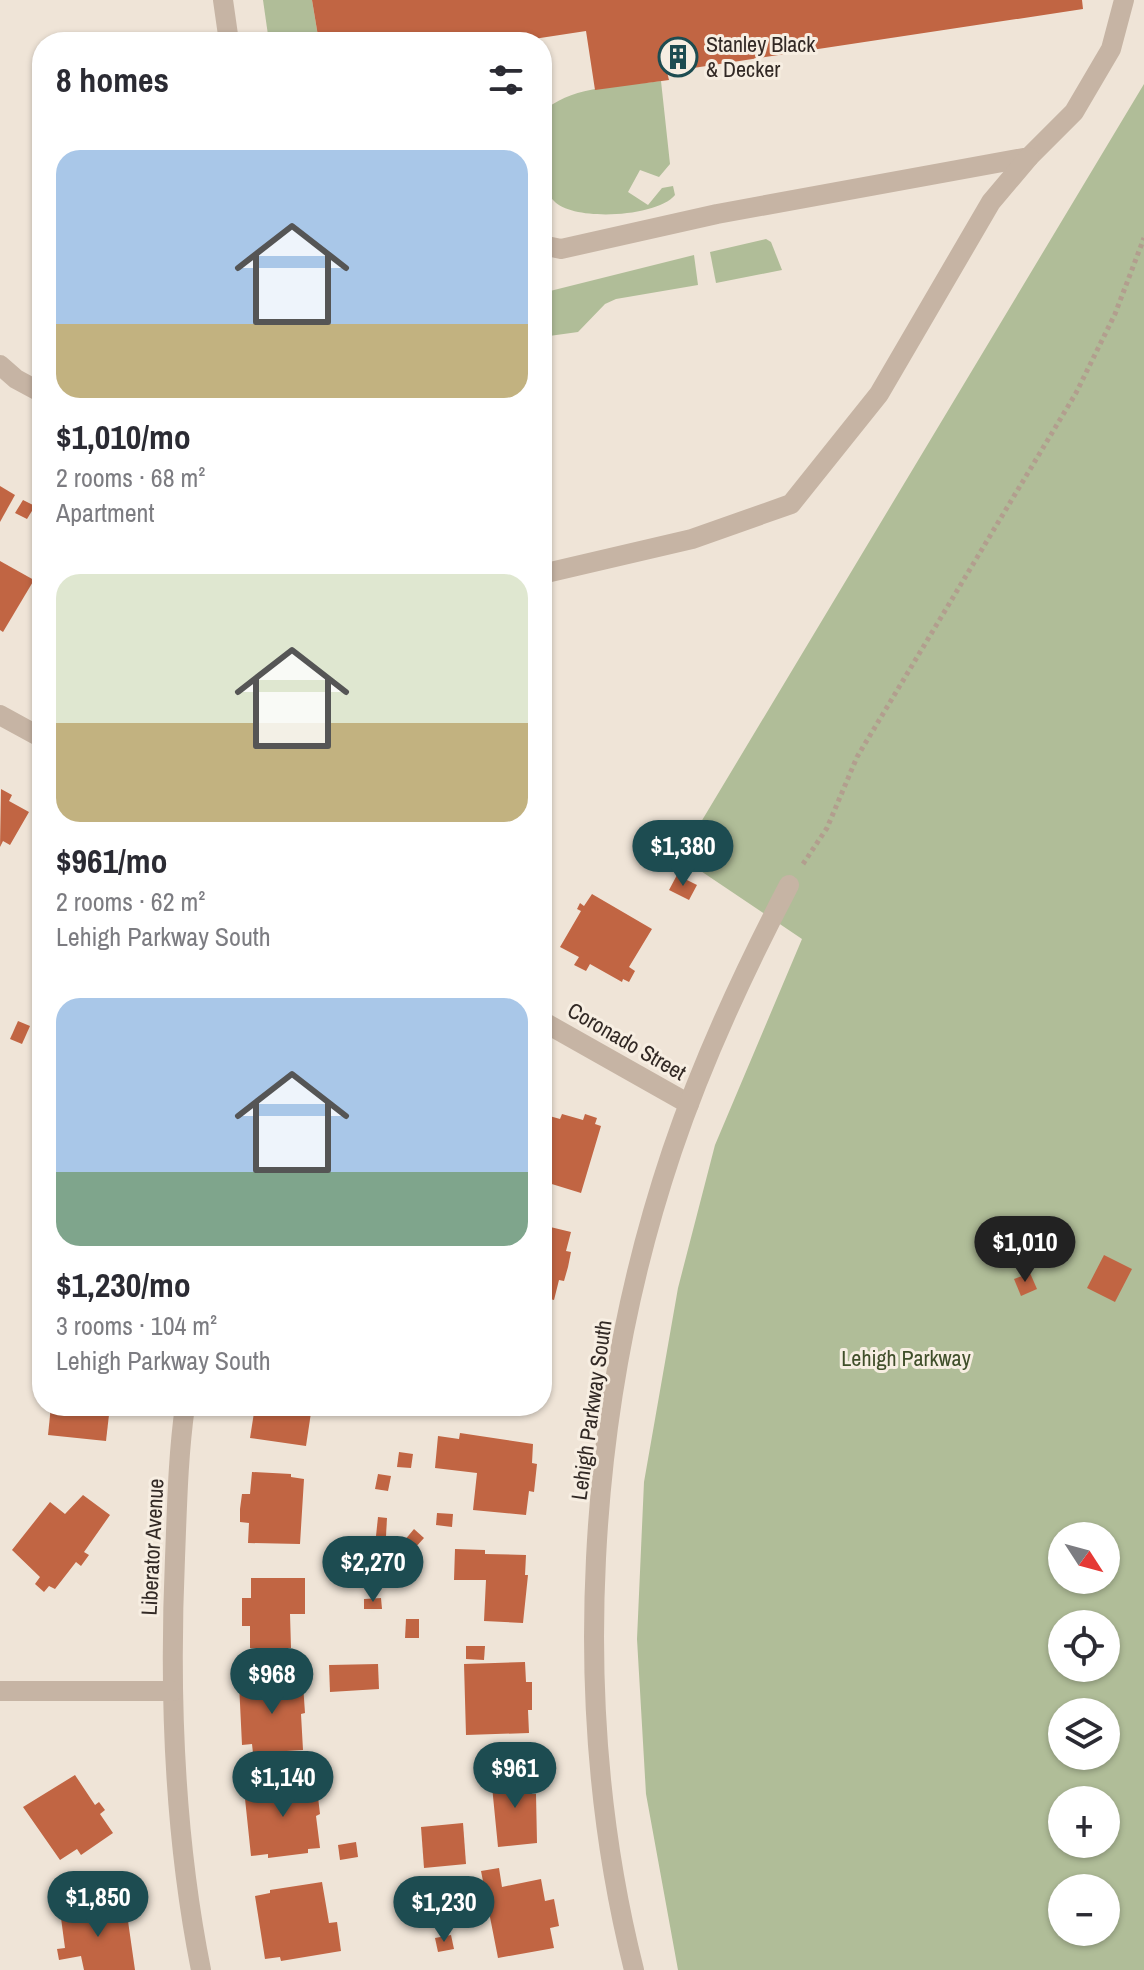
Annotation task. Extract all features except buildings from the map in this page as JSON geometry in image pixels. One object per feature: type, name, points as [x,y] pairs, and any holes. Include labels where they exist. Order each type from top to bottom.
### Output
[{"type":"street","points":[[223,0],[228,32]]},
{"type":"street","points":[[552,572],[692,539],[791,504],[879,394],[991,202],[1029,157],[1074,112],[1111,49],[1124,0]]},
{"type":"street","points":[[552,247],[1029,157]]},
{"type":"street","points":[[0,365],[32,388]]},
{"type":"street","points":[[0,715],[32,733]]},
{"type":"street","name":"Lehigh Parkway South","points":[[634,1970],[611,1854],[600,1758],[595,1663],[596,1567],[604,1462],[620,1358],[642,1255],[671,1154],[749,962],[789,885]]},
{"type":"street","name":"Coronado Street","points":[[552,1027],[689,1104]]},
{"type":"street","name":"Liberator Avenue","points":[[184,1416],[172,1623],[173,1691],[181,1822],[201,1970]]},
{"type":"street","points":[[0,1691],[173,1691]]},
{"type":"path","points":[[789,885],[827,828],[857,757],[1076,393],[1115,314],[1144,238]]},
{"type":"green space","points":[[263,0],[312,0],[317,32],[268,32]]},
{"type":"green space","points":[[661,81],[670,164],[659,177],[640,170],[628,192],[648,205],[662,188],[673,186],[675,195],[651,208],[634,212],[596,214],[564,208],[552,199],[552,105],[578,93]]},
{"type":"green space","name":"Lehigh Parkway","points":[[1144,84],[1144,1970],[678,1970],[646,1794],[637,1639],[644,1482],[678,1288],[715,1145],[802,939],[680,857]]},
{"type":"green space","points":[[766,239],[771,242],[782,270],[716,283],[710,252]]},
{"type":"green space","points":[[694,255],[698,285],[616,299],[605,304],[578,332],[552,336],[552,290]]},
{"type":"place","name":"Stanley Black & Decker","points":[[678,57]]}]
